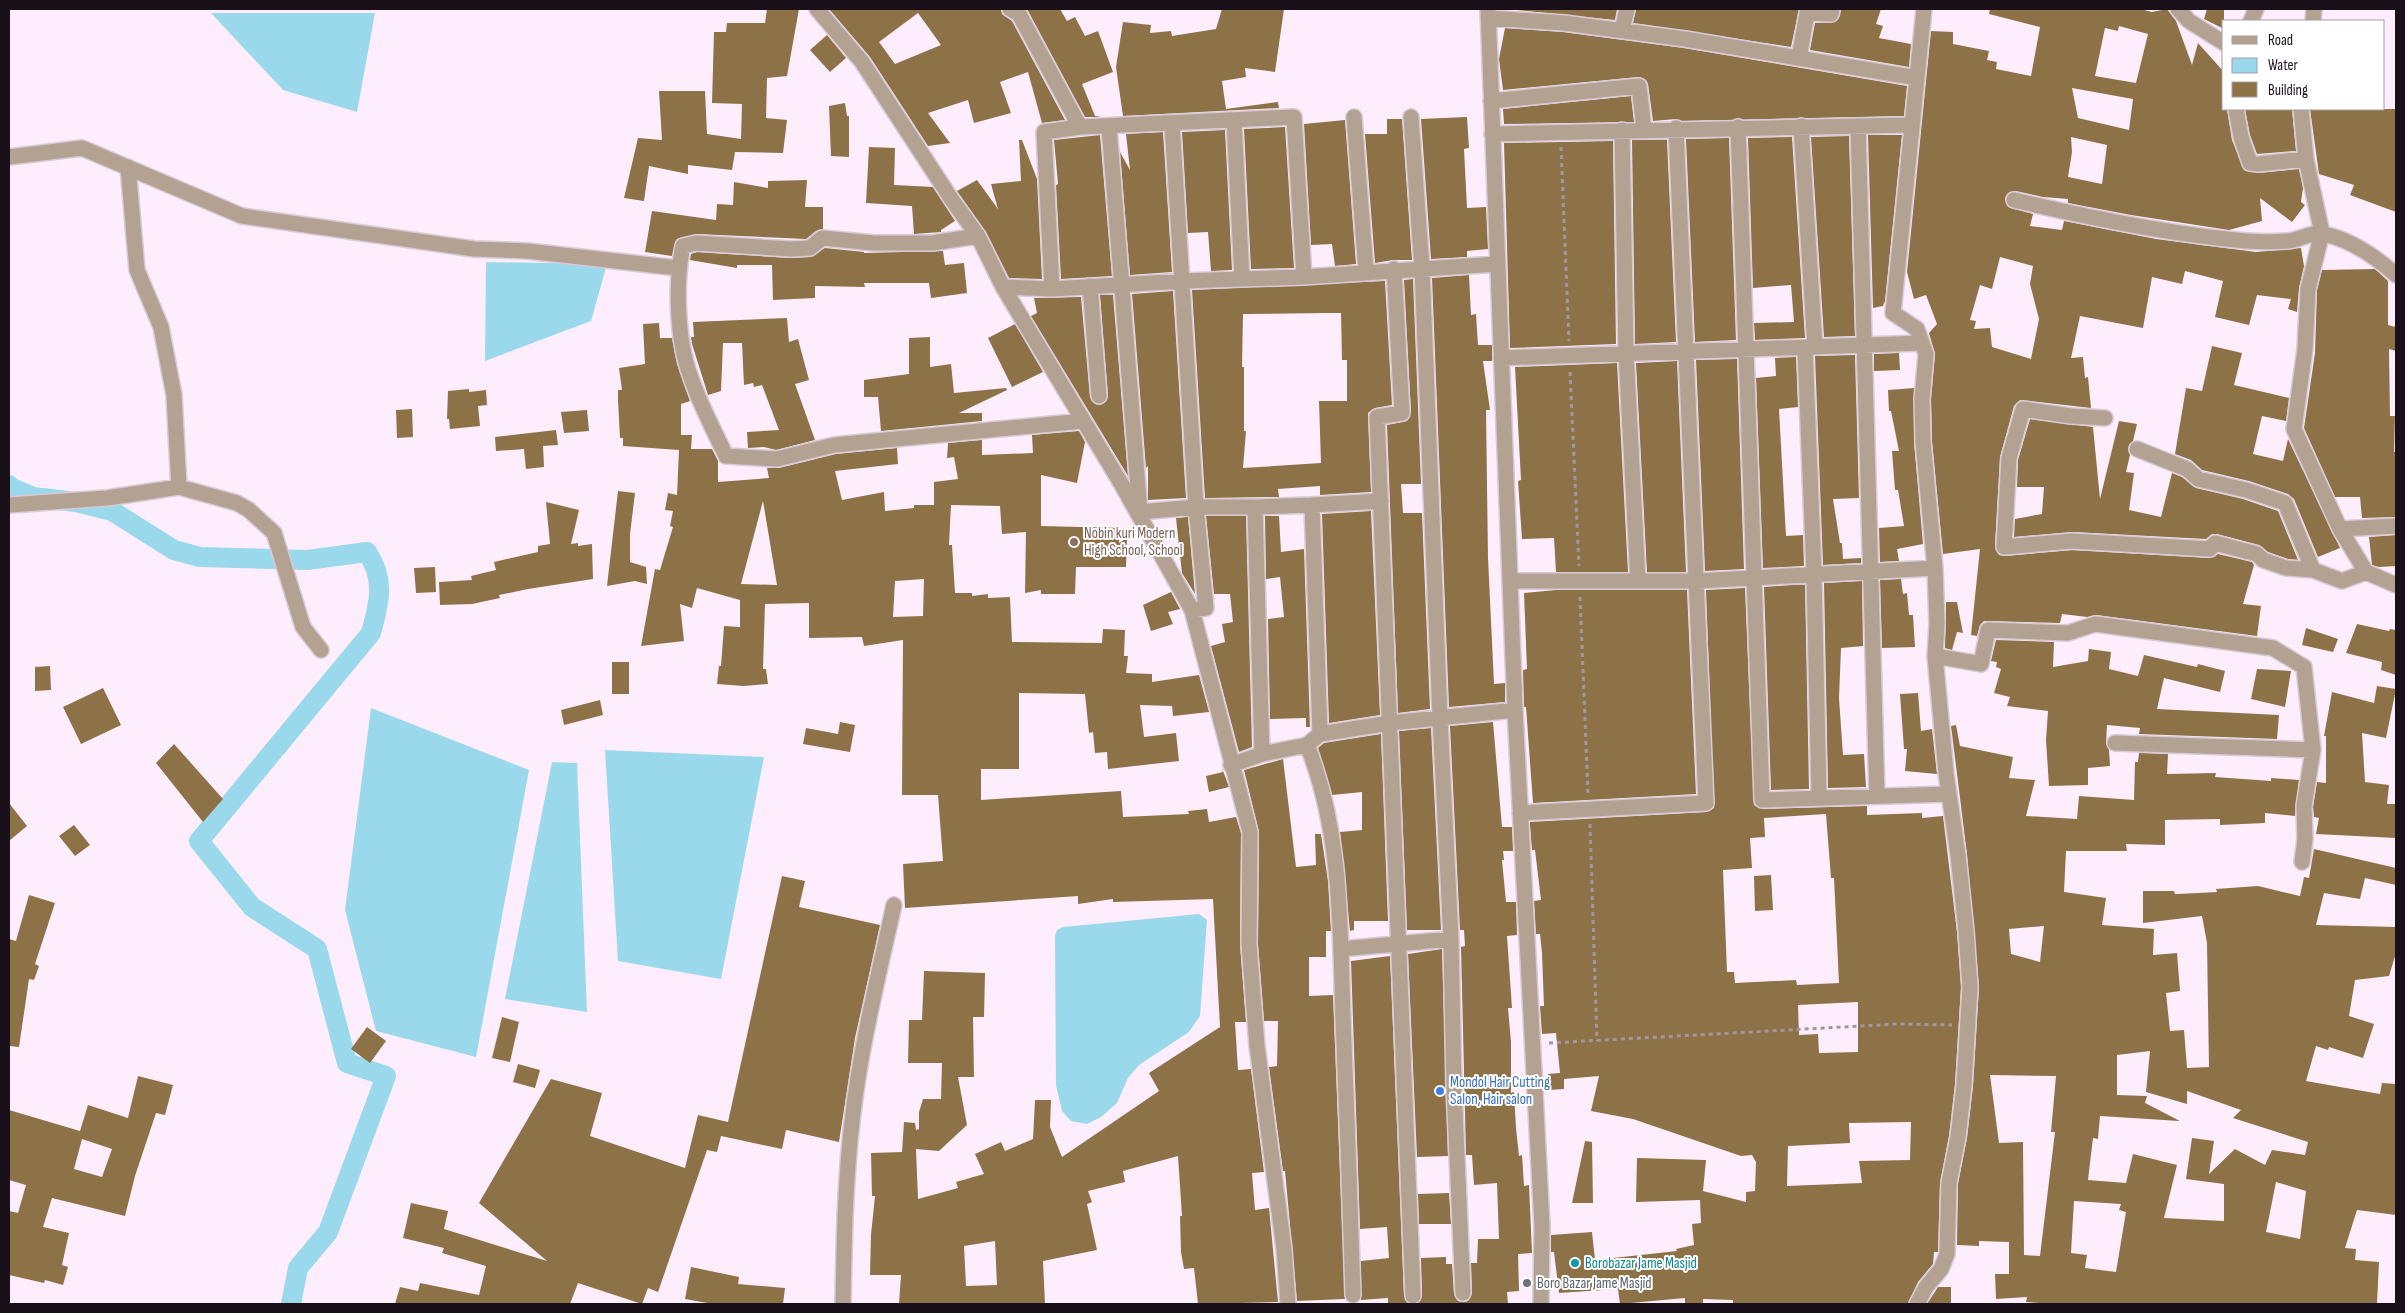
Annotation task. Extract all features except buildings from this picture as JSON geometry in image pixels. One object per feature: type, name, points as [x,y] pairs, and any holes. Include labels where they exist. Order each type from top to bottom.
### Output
[{"type":"street","points":[[817,9],[862,62],[952,200],[978,236],[1003,287],[1137,510],[1192,610],[1250,832],[1249,944],[1256,1037],[1284,1248],[1288,1304]]},
{"type":"street","points":[[1010,9],[1019,14],[1080,128]]},
{"type":"street","points":[[1622,30],[1627,9]]},
{"type":"street","points":[[1799,58],[1807,13],[1831,14],[1832,9]]},
{"type":"street","points":[[1917,1304],[1926,1286],[1941,1270],[1947,1254],[1949,1183],[1958,1137],[1970,987],[1966,931],[1949,794],[1935,656],[1937,624],[1935,568],[1923,457],[1922,399],[1926,354],[1917,328],[1894,313],[1924,9]]},
{"type":"street","points":[[2178,9],[2189,21],[2222,42]]},
{"type":"street","points":[[1541,1304],[1542,1225],[1531,1044],[1515,710],[1488,14],[1622,30],[1916,78]]},
{"type":"street","points":[[1491,102],[1639,86],[1644,129]]},
{"type":"street","points":[[2236,110],[2241,137],[2250,163],[2258,164],[2306,159]]},
{"type":"street","points":[[2302,110],[2306,159],[2322,233],[2308,289],[2305,349],[2294,429],[2340,529],[2366,572],[2396,585]]},
{"type":"street","points":[[1052,289],[1044,132],[1080,128],[1294,117],[1304,277]]},
{"type":"street","points":[[1411,117],[1422,268],[1451,939],[1454,1088],[1463,1293]]},
{"type":"street","points":[[1354,118],[1366,271]]},
{"type":"street","points":[[1234,120],[1242,279]]},
{"type":"street","points":[[1172,123],[1196,507],[1206,608],[1192,610]]},
{"type":"street","points":[[1492,134],[1676,128],[1912,125]]},
{"type":"street","points":[[1801,126],[1810,347],[1819,798]]},
{"type":"street","points":[[1858,126],[1877,796]]},
{"type":"street","points":[[1738,127],[1762,800],[1949,794]]},
{"type":"street","points":[[1109,128],[1137,510]]},
{"type":"street","points":[[1520,813],[1706,803],[1676,128]]},
{"type":"street","points":[[1622,130],[1626,352],[1638,581]]},
{"type":"street","points":[[9,157],[82,148],[242,216],[474,249],[527,252],[678,268]]},
{"type":"street","points":[[128,167],[137,270],[162,327],[174,395],[179,488]]},
{"type":"street","points":[[2014,200],[2067,213],[2176,234],[2256,241],[2290,241],[2322,233],[2357,246],[2396,275]]},
{"type":"street","points":[[978,236],[932,243],[874,243],[822,238],[810,248],[791,249],[686,244],[683,246],[678,268],[680,323],[689,375],[726,456],[777,459],[834,445],[1083,421]]},
{"type":"street","points":[[1003,287],[1052,289],[1183,281],[1304,277],[1394,269],[1497,264]]},
{"type":"street","points":[[1394,269],[1402,413],[1377,417],[1413,1296]]},
{"type":"street","points":[[1090,286],[1099,396]]},
{"type":"street","points":[[1501,358],[1626,352],[1922,343]]},
{"type":"street","points":[[2105,418],[2023,410],[2009,458],[2004,547],[2072,541],[2210,549],[2215,543],[2257,554],[2263,560],[2286,568],[2313,570],[2342,581],[2366,572]]},
{"type":"street","points":[[2137,449],[2187,469],[2198,479],[2246,490],[2285,503],[2313,570]]},
{"type":"street","points":[[9,505],[107,498],[179,488],[237,503],[249,510],[274,533],[303,627],[321,650]]},
{"type":"street","points":[[1137,510],[1381,501]]},
{"type":"street","points":[[1312,505],[1320,734]]},
{"type":"street","points":[[1254,507],[1262,754]]},
{"type":"street","points":[[2340,529],[2396,526]]},
{"type":"street","points":[[1510,581],[1696,581],[1935,568]]},
{"type":"street","points":[[1935,656],[1981,664],[1988,630],[2068,633],[2095,624],[2273,648],[2304,667],[2313,750],[2304,806],[2305,839],[2302,862]]},
{"type":"street","points":[[1231,764],[1262,754],[1307,745],[1320,734],[1390,723],[1515,710]]},
{"type":"street","points":[[2115,743],[2313,750]]},
{"type":"street","points":[[1307,745],[1319,773],[1334,841],[1341,949],[1353,1295]]},
{"type":"street","points":[[843,1304],[845,1200],[852,1121],[867,1027],[894,905]]},
{"type":"street","points":[[1341,949],[1399,942],[1451,939]]},
{"type":"path","points":[[1531,1044],[1898,1024],[1967,1025]]},
{"type":"water","points":[[211,13],[375,13],[357,112],[283,90]]},
{"type":"water","points":[[486,262],[607,264],[591,321],[485,361]]},
{"type":"water","points":[[371,708],[529,770],[476,1057],[376,1031],[345,910]]},
{"type":"water","points":[[605,750],[764,757],[721,979],[618,961]]},
{"type":"water","points":[[552,762],[577,763],[587,1012],[505,999]]},
{"type":"water","points":[[1199,914],[1207,920],[1200,1016],[1189,1032],[1139,1065],[1128,1078],[1117,1103],[1101,1117],[1087,1124],[1071,1121],[1062,1111],[1056,1085],[1055,935],[1057,930],[1063,927]]},
{"type":"waterway","points":[[9,485],[33,497],[76,502],[112,511],[174,550],[200,557],[307,560],[367,552],[377,572],[379,592],[371,633],[199,841],[252,907],[317,949],[347,1063],[386,1076],[328,1232],[298,1268],[291,1304]]},
{"type":"place","name":"Nobin kuri Modern High School, School","points":[[1074,542]]},
{"type":"place","name":"Mondol Hair Cutting Salon, Hair salon","points":[[1440,1091]]},
{"type":"place","name":"Borobazar Jame Masjid","points":[[1575,1263]]},
{"type":"place","name":"Boro Bazar Jame Masjid","points":[[1527,1283]]}]
